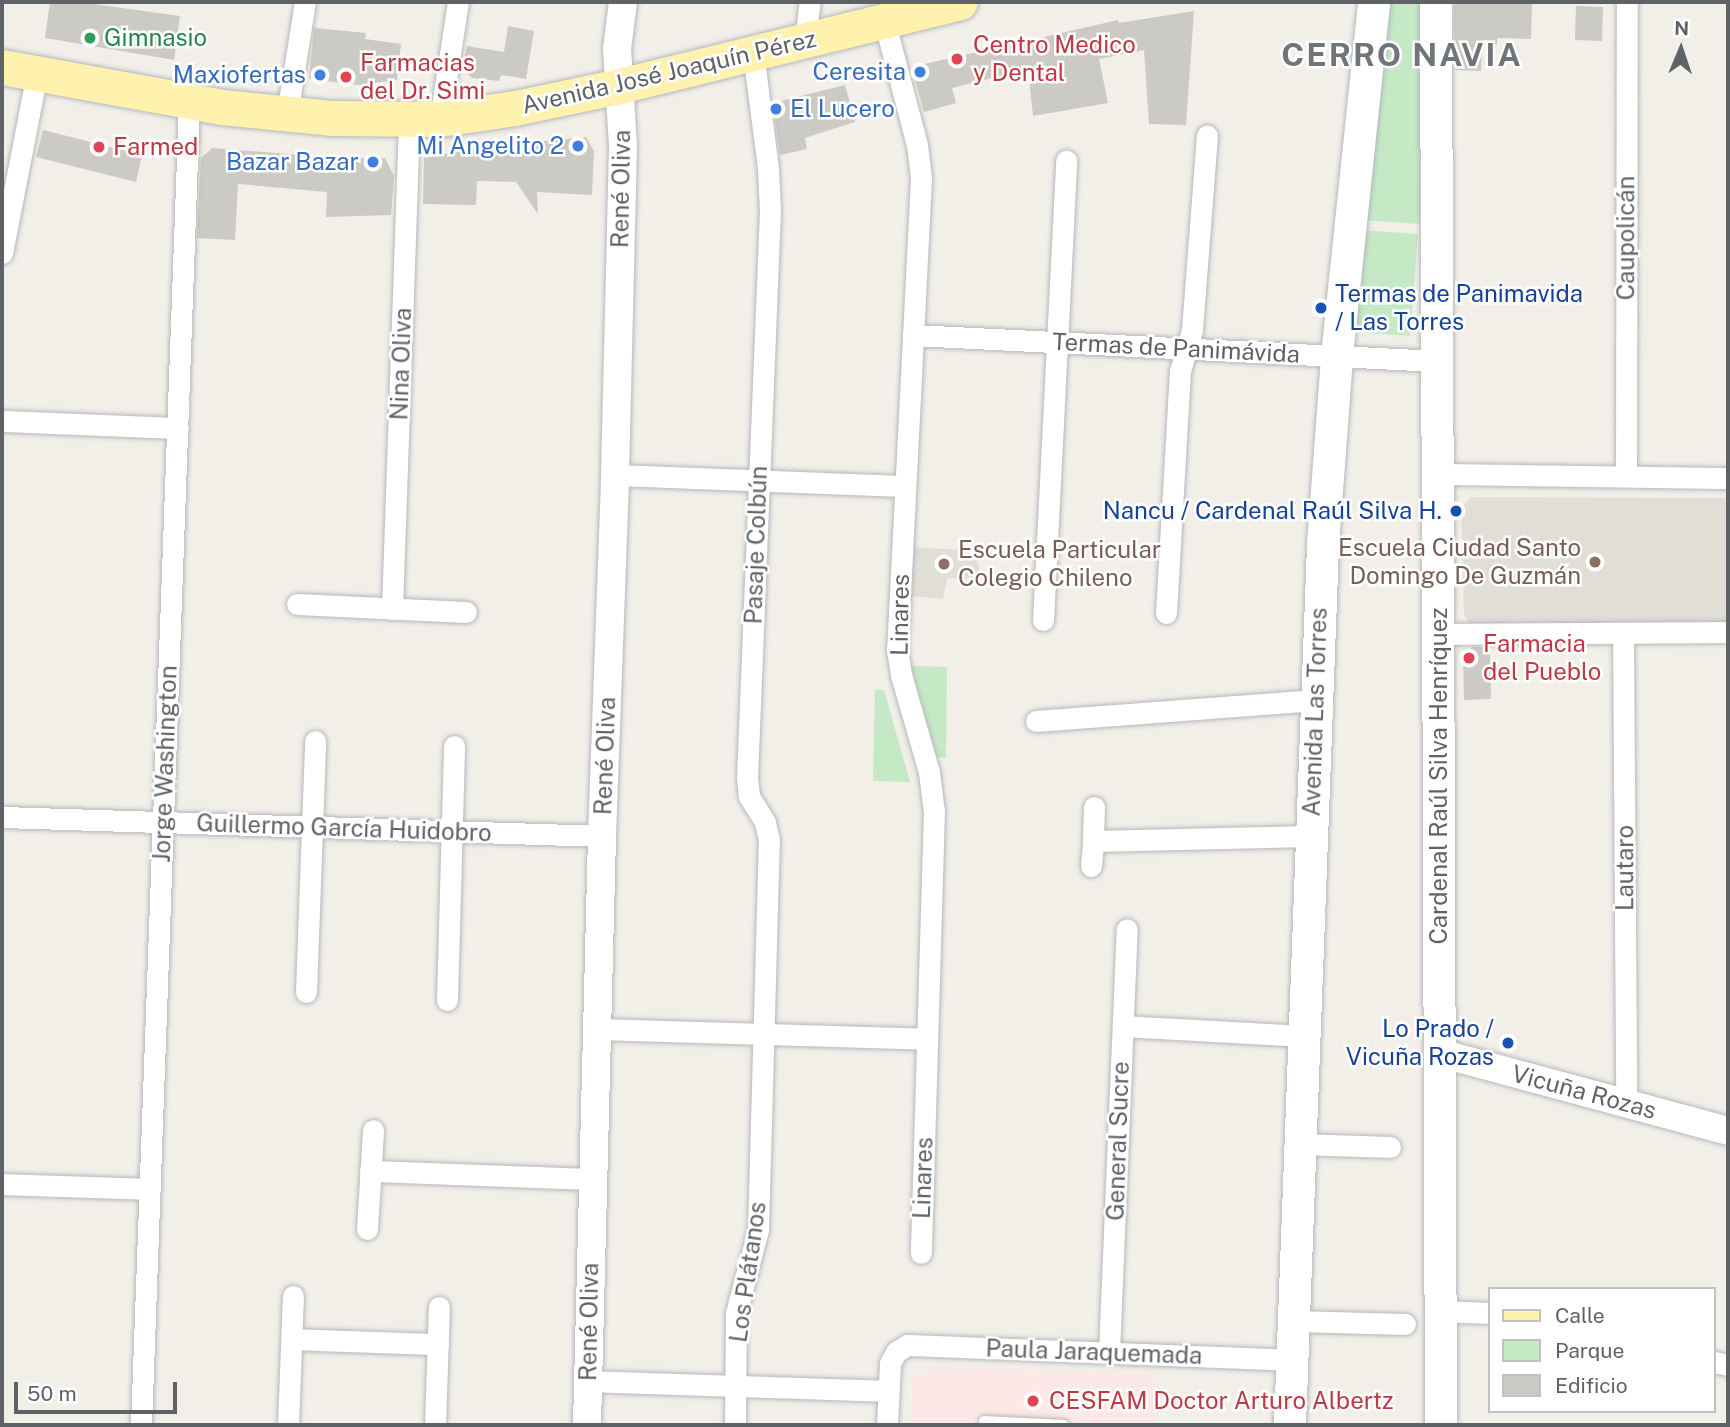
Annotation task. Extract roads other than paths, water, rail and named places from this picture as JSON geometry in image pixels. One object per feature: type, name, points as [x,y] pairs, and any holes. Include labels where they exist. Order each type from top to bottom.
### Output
[{"type":"main road","name":"Avenida José Joaquín Pérez","points":[[2,67],[189,102],[287,114],[425,120],[515,108],[619,86],[960,2]]},
{"type":"main road","name":"Avenida Las Torres","points":[[1290,1425],[1315,700],[1337,356],[1374,2]]},
{"type":"main road","name":"Cardenal Raúl Silva Henríquez","points":[[1436,2],[1441,1425]]},
{"type":"street","points":[[287,114],[305,2]]},
{"type":"street","name":"Nina Oliva","points":[[392,609],[425,120],[458,2]]},
{"type":"street","name":"René Oliva","points":[[587,1425],[623,146],[617,49],[623,2]]},
{"type":"street","points":[[804,40],[810,2]]},
{"type":"street","name":"Caupolicán","points":[[1626,475],[1627,2]]},
{"type":"street","name":"Linares","points":[[884,20],[919,162],[898,662],[929,772],[934,810],[921,1253]]},
{"type":"street","name":"Pasaje Colbún","points":[[753,53],[769,200],[747,778],[749,796],[765,822],[769,841],[764,1034]]},
{"type":"street","points":[[2,253],[37,73]]},
{"type":"street","name":"Jorge Washington","points":[[141,1425],[189,102]]},
{"type":"street","points":[[1166,613],[1180,371],[1192,330],[1207,136]]},
{"type":"street","points":[[1043,620],[1066,161]]},
{"type":"street","name":"Termas de Panimávida","points":[[913,335],[1438,360]]},
{"type":"street","points":[[2,421],[177,428]]},
{"type":"street","points":[[1438,474],[1728,478]]},
{"type":"street","points":[[615,475],[905,486]]},
{"type":"street","points":[[297,604],[466,612]]},
{"type":"street","points":[[1438,634],[1728,632]]},
{"type":"street","name":"Lautaro","points":[[1623,633],[1626,1103]]},
{"type":"street","points":[[1036,721],[1315,700]]},
{"type":"street","points":[[306,992],[314,741]]},
{"type":"street","points":[[447,999],[454,746]]},
{"type":"street","points":[[1091,866],[1094,807]]},
{"type":"street","name":"Guillermo García Huidobro","points":[[2,817],[602,836]]},
{"type":"street","points":[[1093,841],[1310,836]]},
{"type":"street","name":"General Sucre","points":[[1109,1352],[1127,929]]},
{"type":"street","points":[[1123,1026],[1304,1036]]},
{"type":"street","points":[[597,1029],[927,1039]]},
{"type":"street","name":"Los Plátanos","points":[[735,1425],[736,1313],[758,1230],[764,1034]]},
{"type":"street","name":"Vicuña Rozas","points":[[1440,1053],[1728,1131]]},
{"type":"street","points":[[367,1229],[373,1130]]},
{"type":"street","points":[[1300,1144],[1390,1147]]},
{"type":"street","points":[[370,1171],[593,1179]]},
{"type":"street","points":[[2,1184],[150,1189]]},
{"type":"street","points":[[288,1425],[293,1296]]},
{"type":"street","points":[[435,1425],[439,1307]]},
{"type":"street","points":[[1440,1311],[1488,1313]]},
{"type":"street","points":[[1294,1321],[1405,1324]]},
{"type":"street","points":[[292,1339],[438,1344]]},
{"type":"street","name":"Paula Jaraquemada","points":[[888,1391],[890,1363],[896,1352],[914,1345],[1293,1360]]},
{"type":"street","points":[[588,1381],[888,1391],[887,1425]]},
{"type":"lane","points":[[984,1421],[1064,1425]]},
{"type":"place","name":"Gimnasio","points":[[90,38]]},
{"type":"place","name":"Centro Medico y Dental","points":[[957,59]]},
{"type":"place","name":"Ceresita","points":[[920,72]]},
{"type":"place","name":"Maxiofertas","points":[[320,75]]},
{"type":"place","name":"Farmacias del Dr. Simi","points":[[346,77]]},
{"type":"place","name":"El Lucero","points":[[776,109]]},
{"type":"place","name":"Mi Angelito 2","points":[[578,146]]},
{"type":"place","name":"Farmed","points":[[99,147]]},
{"type":"place","name":"Bazar Bazar","points":[[373,162]]},
{"type":"place","name":"Termas de Panimavida / Las Torres","points":[[1321,308]]},
{"type":"place","name":"Nancu / Cardenal Raúl Silva H.","points":[[1456,511]]},
{"type":"place","name":"Escuela Ciudad Santo Domingo De Guzmán","points":[[1595,562]]},
{"type":"place","name":"Escuela Particular Colegio Chileno","points":[[944,564]]},
{"type":"place","name":"Farmacia del Pueblo","points":[[1469,658]]},
{"type":"place","name":"Lo Prado / Vicuña Rozas","points":[[1508,1043]]},
{"type":"place","name":"CESFAM Doctor Arturo Albertz","points":[[1033,1401]]},
{"type":"district","name":"CERRO NAVIA","points":[[1402,55]]}]
